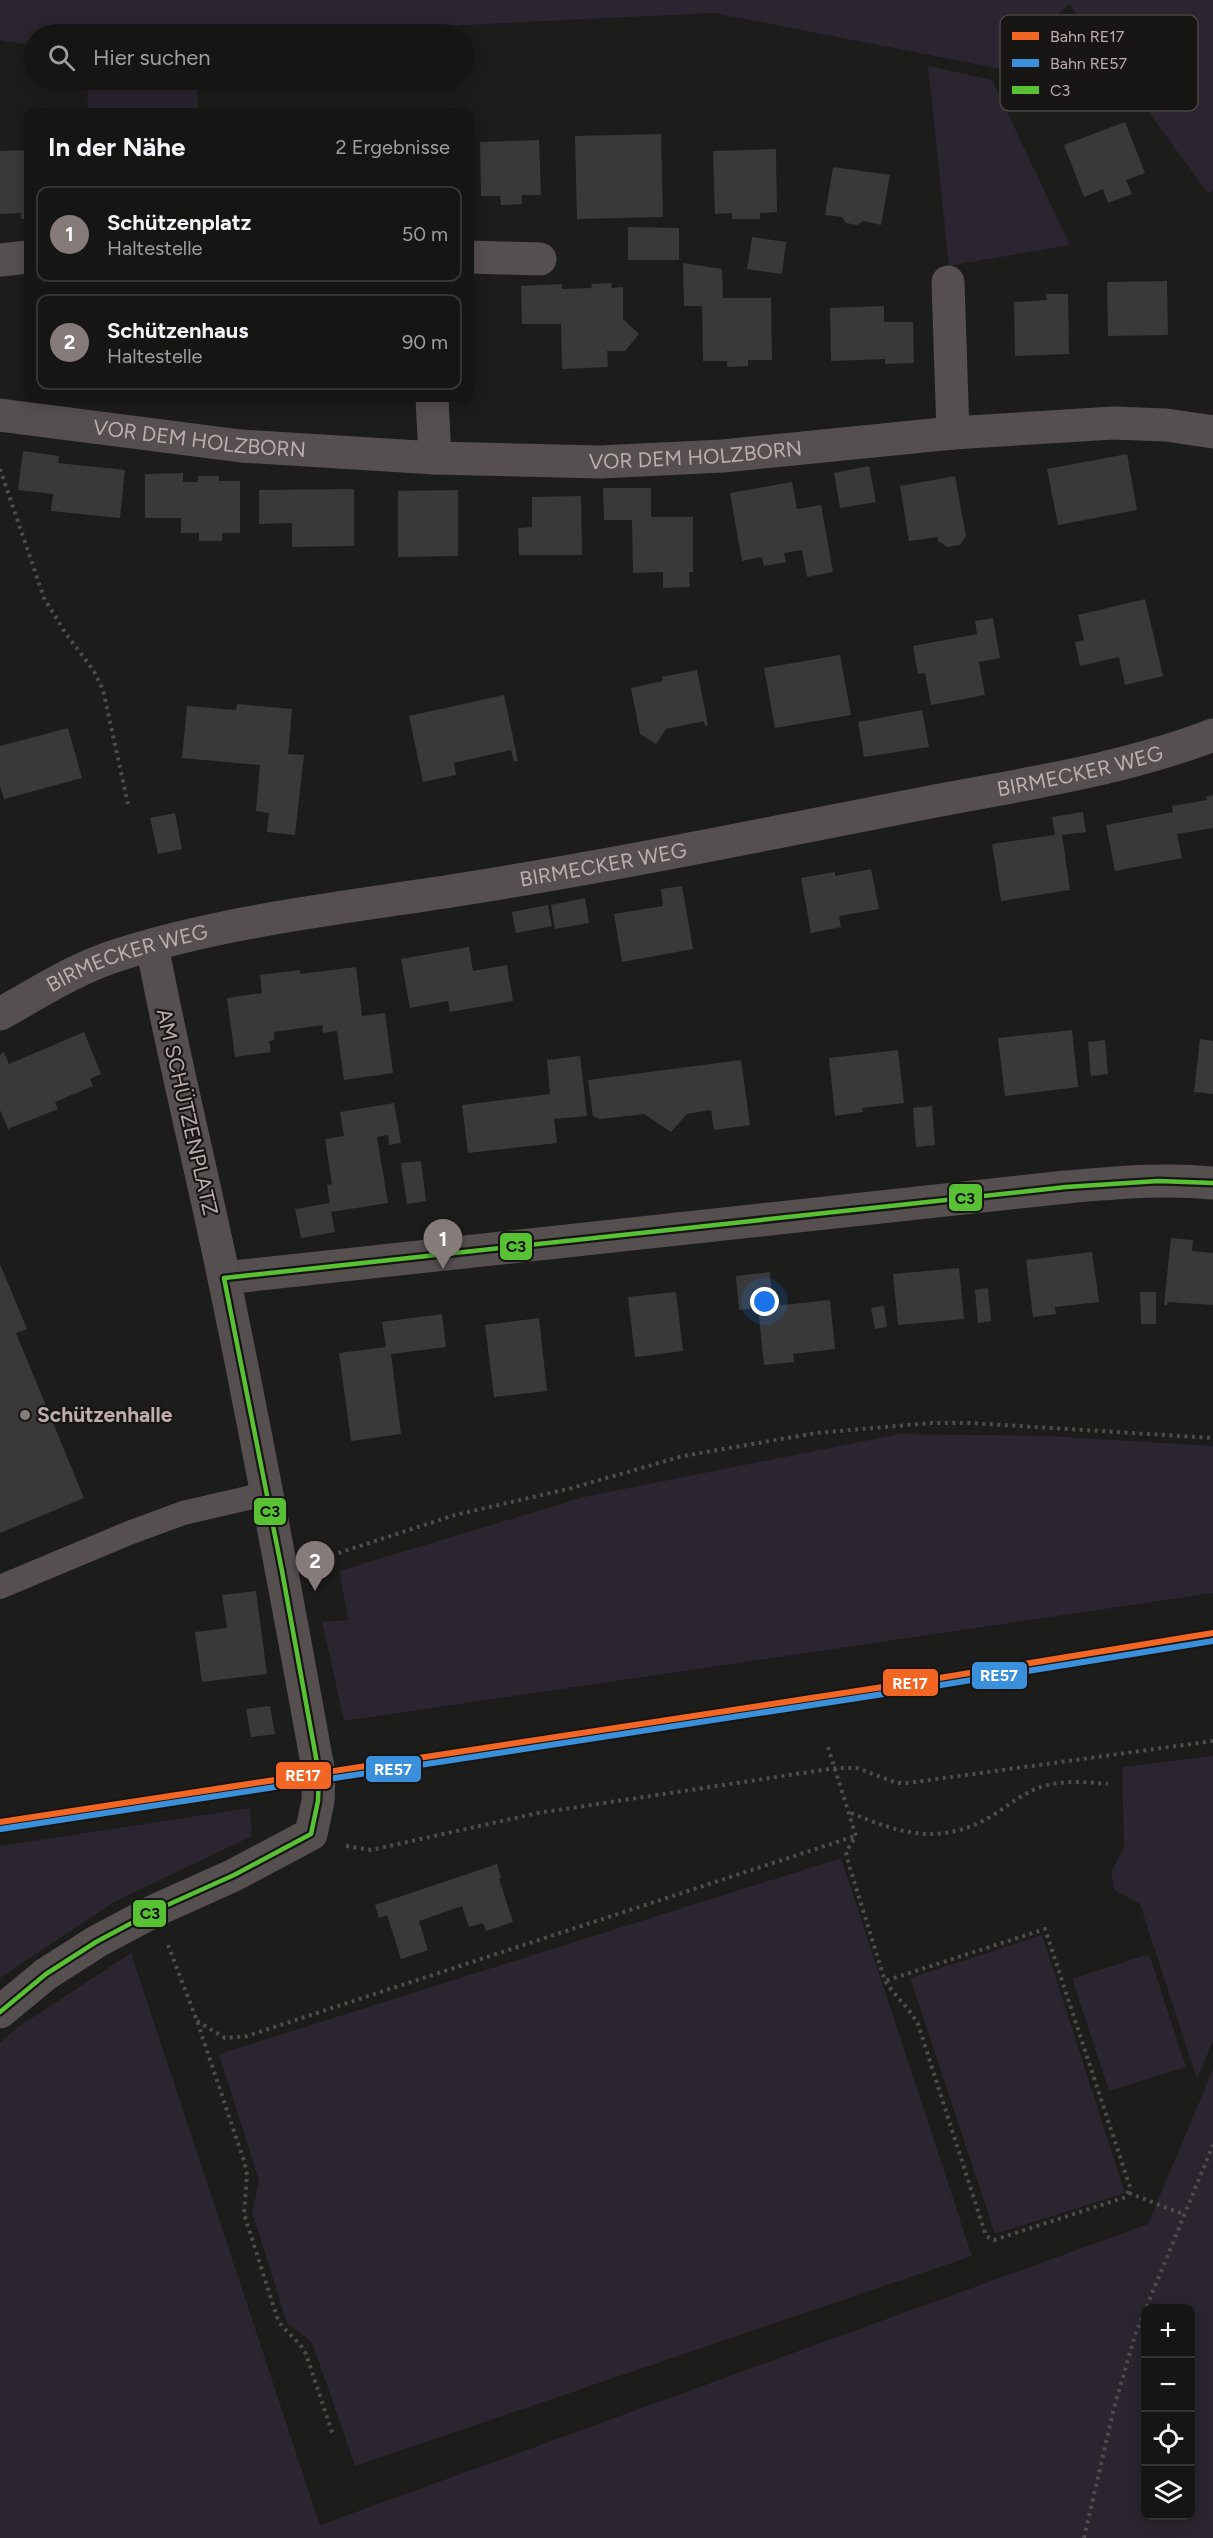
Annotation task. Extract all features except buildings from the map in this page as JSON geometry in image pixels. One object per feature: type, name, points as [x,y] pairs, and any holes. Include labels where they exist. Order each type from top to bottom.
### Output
[{"type":"street","points":[[0,260],[24,257]]},
{"type":"street","points":[[474,257],[540,259]]},
{"type":"street","points":[[948,282],[953,432]]},
{"type":"street","points":[[432,402],[435,458]]},
{"type":"street","name":"VOR DEM HOLZBORN","points":[[0,415],[241,446],[435,458],[600,462],[723,456],[953,432],[1113,423],[1166,424],[1213,432]]},
{"type":"street","name":"BIRMECKER WEG","points":[[0,1014],[76,972],[116,955],[229,926],[542,877],[1022,784],[1179,748],[1213,735]]},
{"type":"street","name":"AM SCHÜTZENPLATZ","points":[[152,945],[169,1036],[224,1278],[282,1571],[319,1774],[318,1800],[312,1834]]},
{"type":"street","points":[[224,1278],[1066,1187],[1138,1181],[1213,1183]]},
{"type":"street","points":[[0,2012],[46,1974],[96,1942],[312,1834]]},
{"type":"lane","points":[[0,1587],[129,1533],[183,1514],[265,1494]]},
{"type":"path","points":[[0,469],[44,598],[66,634],[94,671],[103,690],[128,804]]},
{"type":"path","points":[[282,1571],[455,1515],[572,1488],[683,1456],[816,1433],[931,1423],[971,1423],[1213,1438]]},
{"type":"path","points":[[312,1834],[352,1848],[371,1850],[538,1813],[836,1768],[857,1768],[897,1783],[908,1783],[1213,1741]]},
{"type":"path","points":[[828,1747],[856,1836],[846,1852],[849,1865],[885,1981],[910,2010],[918,2024],[986,2236],[989,2240],[994,2240],[1126,2197],[1130,2187],[1045,1929],[885,1981]]},
{"type":"path","points":[[850,1813],[900,1832],[946,1833],[982,1821],[1018,1798],[1043,1786],[1069,1782],[1108,1784]]},
{"type":"path","points":[[197,2021],[225,2038],[247,2036],[856,1836]]},
{"type":"path","points":[[154,1911],[197,2021],[244,2161],[247,2175],[244,2214],[277,2317],[281,2326],[303,2347],[333,2435]]},
{"type":"path","points":[[1084,2538],[1114,2408],[1135,2335],[1213,2145]]},
{"type":"path","points":[[1129,2193],[1185,2215]]},
{"type":"shaded area","points":[[0,0],[1213,0],[1213,190],[1208,193],[1148,111],[1198,111],[1198,15],[1077,15],[1069,4],[1057,15],[1000,15],[1000,69],[714,13],[474,24],[24,24],[24,44],[0,40]]},
{"type":"shaded area","points":[[928,66],[992,80],[1000,97],[1000,111],[1007,111],[1070,245],[949,266]]},
{"type":"shaded area","points":[[87,90],[197,90],[198,108],[88,108]]},
{"type":"shaded area","points":[[899,1434],[1049,1436],[1213,1446],[1213,1593],[344,1721],[322,1622],[348,1620],[339,1571],[584,1497]]},
{"type":"shaded area","points":[[1213,1756],[1213,2041],[1197,2079],[1140,1904],[1114,1890],[1111,1872],[1124,1848],[1122,1767]]},
{"type":"shaded area","points":[[250,1808],[252,1836],[116,1901],[0,1978],[0,1846]]},
{"type":"shaded area","points":[[841,1858],[972,2256],[355,2466],[312,2342],[287,2323],[252,2212],[259,2181],[219,2054]]},
{"type":"shaded area","points":[[1042,1935],[1125,2193],[995,2234],[910,1978]]},
{"type":"shaded area","points":[[131,1953],[320,2525],[1148,2224],[1213,2069],[1213,2538],[0,2538],[0,2043],[15,2029]]},
{"type":"shaded area","points":[[1149,1954],[1186,2067],[1109,2091],[1072,1979]]},
{"type":"rail line","name":"RE17","points":[[0,1822],[909,1683],[1213,1633]]},
{"type":"rail line","name":"RE57","points":[[1,1829],[910,1690],[1213,1641]]},
{"type":"transit line","name":"C3","points":[[224,1278],[1066,1187],[1158,1181],[1213,1183]]},
{"type":"transit line","name":"C3","points":[[224,1278],[282,1571],[319,1774],[318,1801],[311,1834]]},
{"type":"transit line","name":"C3","points":[[0,2012],[46,1974],[96,1942],[154,1911],[234,1875],[311,1834]]},
{"type":"place","name":"Schützenplatz","points":[[443,1269]]},
{"type":"place","name":"Schützenhalle","points":[[25,1415]]},
{"type":"place","name":"Schützenhaus","points":[[315,1591]]}]
